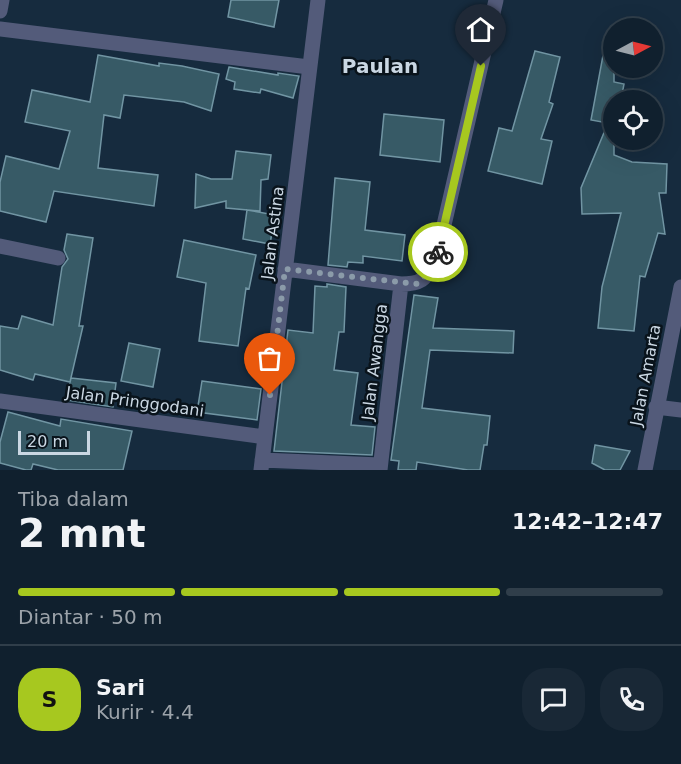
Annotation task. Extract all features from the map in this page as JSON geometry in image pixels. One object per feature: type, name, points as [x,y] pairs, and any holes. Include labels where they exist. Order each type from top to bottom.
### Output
[{"type":"street","points":[[0,11],[2,0]]},
{"type":"street","name":"Jalan Astina","points":[[262,465],[318,0]]},
{"type":"street","name":"Jalan Awangga","points":[[380,467],[401,284],[416,284],[427,276],[435,264],[496,0]]},
{"type":"street","points":[[0,29],[309,67]]},
{"type":"street","points":[[0,246],[58,258]]},
{"type":"street","points":[[285,269],[401,284]]},
{"type":"street","name":"Jalan Amarta","points":[[645,470],[681,288]]},
{"type":"street","name":"Jalan Pringgodani","points":[[0,400],[265,437]]},
{"type":"street","points":[[656,407],[681,410]]},
{"type":"street","points":[[262,465],[380,467]]},
{"type":"building","points":[[231,0],[279,0],[274,27],[228,17]]},
{"type":"building","points":[[535,51],[560,57],[549,102],[553,104],[541,139],[552,141],[542,184],[488,171],[499,128],[512,131]]},
{"type":"building","points":[[98,55],[159,66],[159,63],[182,66],[219,74],[211,111],[184,102],[124,95],[120,118],[104,115],[98,168],[158,175],[154,206],[54,191],[46,222],[0,211],[0,182],[6,156],[59,169],[70,131],[25,122],[32,90],[90,102]]},
{"type":"building","points":[[603,55],[603,78],[614,78],[614,82],[624,84],[623,90],[603,90],[603,122],[591,120]]},
{"type":"building","points":[[229,67],[299,76],[293,98],[261,89],[260,93],[234,89],[235,82],[226,79]]},
{"type":"building","points":[[384,114],[444,120],[440,162],[380,155]]},
{"type":"building","points":[[603,135],[603,150],[614,150],[614,155],[632,162],[667,164],[666,193],[659,193],[665,234],[658,233],[645,277],[640,276],[634,331],[598,328],[602,287],[621,213],[582,214],[581,188]]},
{"type":"building","points":[[236,151],[271,155],[268,179],[261,180],[260,211],[226,208],[226,201],[195,208],[196,174],[211,179],[232,179]]},
{"type":"building","points":[[335,178],[370,182],[365,230],[405,235],[402,261],[363,256],[363,263],[348,262],[347,267],[328,265]]},
{"type":"building","points":[[247,210],[275,215],[270,244],[243,239]]},
{"type":"building","points":[[67,234],[93,238],[79,326],[83,326],[70,382],[35,374],[33,380],[0,370],[0,326],[18,329],[22,316],[53,325],[62,267],[68,259],[64,250]]},
{"type":"building","points":[[184,240],[256,255],[249,289],[246,288],[238,346],[199,341],[206,283],[177,277]]},
{"type":"building","points":[[327,284],[346,287],[344,332],[339,332],[334,370],[358,373],[351,425],[375,427],[372,455],[274,451],[288,330],[313,333],[315,286],[327,287]]},
{"type":"building","points":[[414,295],[438,298],[433,328],[514,331],[513,353],[430,350],[422,408],[490,416],[487,445],[484,445],[480,470],[417,462],[416,470],[398,470],[399,461],[391,460]]},
{"type":"building","points":[[129,343],[160,349],[153,387],[121,381]]},
{"type":"building","points":[[71,378],[116,383],[113,407],[66,400]]},
{"type":"building","points":[[202,381],[261,389],[257,420],[197,412]]},
{"type":"building","points":[[8,412],[60,426],[61,419],[132,431],[123,470],[58,470],[33,464],[31,470],[26,470],[0,463],[0,442]]},
{"type":"building","points":[[595,445],[630,451],[620,470],[605,470],[592,463]]},
{"type":"way so far","points":[[270,395],[285,269],[416,284],[427,276],[435,264],[438,252]]},
{"type":"district","name":"Paulan","points":[[380,66]]},
{"type":"route","points":[[438,252],[481,66]]}]
